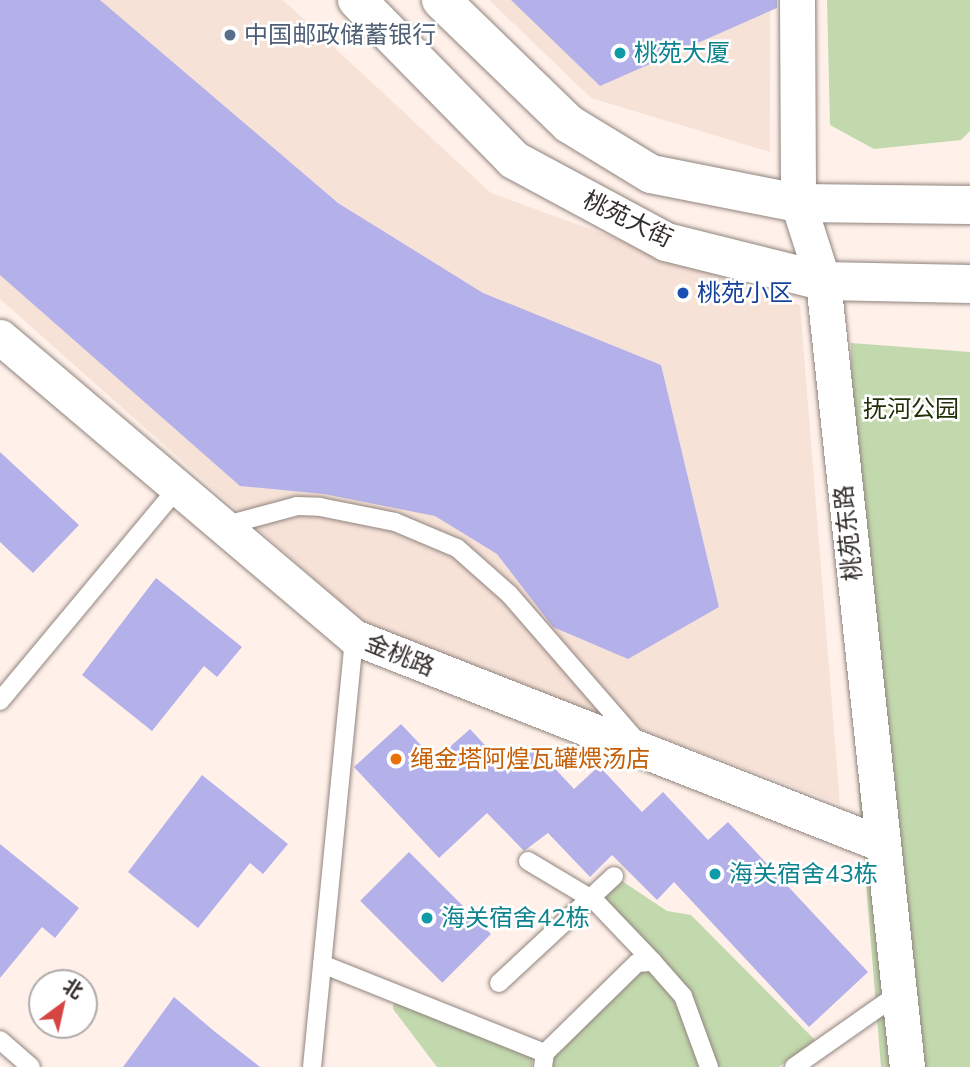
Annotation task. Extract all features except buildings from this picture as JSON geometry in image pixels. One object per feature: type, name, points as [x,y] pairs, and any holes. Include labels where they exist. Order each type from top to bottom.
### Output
[{"type":"main road","name":"桃苑大街","points":[[357,0],[514,160],[666,242],[823,281],[970,284]]},
{"type":"main road","name":"桃苑大街","points":[[441,0],[569,124],[652,174],[798,203],[970,205]]},
{"type":"street","name":"桃苑东路","points":[[797,0],[798,203],[823,281],[878,843],[907,1067]]},
{"type":"street","name":"金桃路","points":[[0,337],[354,637],[878,843]]},
{"type":"lane","points":[[0,701],[178,487]]},
{"type":"lane","points":[[223,526],[297,506],[320,507],[395,522],[457,548],[509,594],[647,752]]},
{"type":"lane","points":[[312,1067],[354,637]]},
{"type":"lane","points":[[528,861],[590,898],[683,996],[709,1067]]},
{"type":"lane","points":[[499,983],[614,876]]},
{"type":"lane","points":[[322,964],[545,1060],[637,963],[653,962]]},
{"type":"lane","points":[[793,1067],[898,993]]},
{"type":"lane","points":[[0,1040],[31,1067]]},
{"type":"shaded area","points":[[0,0],[283,0],[491,193],[800,305],[840,804],[372,630],[0,299]]},
{"type":"shaded area","points":[[489,0],[770,0],[770,152],[591,98]]},
{"type":"green space","points":[[827,0],[970,0],[970,131],[961,140],[874,149],[830,125]]},
{"type":"green space","name":"抚河公园","points":[[851,343],[970,352],[970,1067],[881,1067],[859,797]]},
{"type":"green space","points":[[622,881],[667,911],[691,915],[815,1040],[779,1067],[716,1067],[687,988],[601,899]]},
{"type":"green space","points":[[639,971],[652,972],[671,989],[701,1067],[550,1067],[551,1057]]},
{"type":"green space","points":[[394,1000],[532,1053],[532,1067],[437,1067],[393,1009]]},
{"type":"place","name":"中国邮政储蓄银行","points":[[230,35]]},
{"type":"place","name":"桃苑大厦","points":[[620,53]]},
{"type":"place","name":"桃苑小区","points":[[683,293]]},
{"type":"place","name":"绳金塔阿煌瓦罐煨汤店","points":[[396,759]]},
{"type":"place","name":"海关宿舍43栋","points":[[715,874]]},
{"type":"place","name":"海关宿舍42栋","points":[[427,918]]}]
